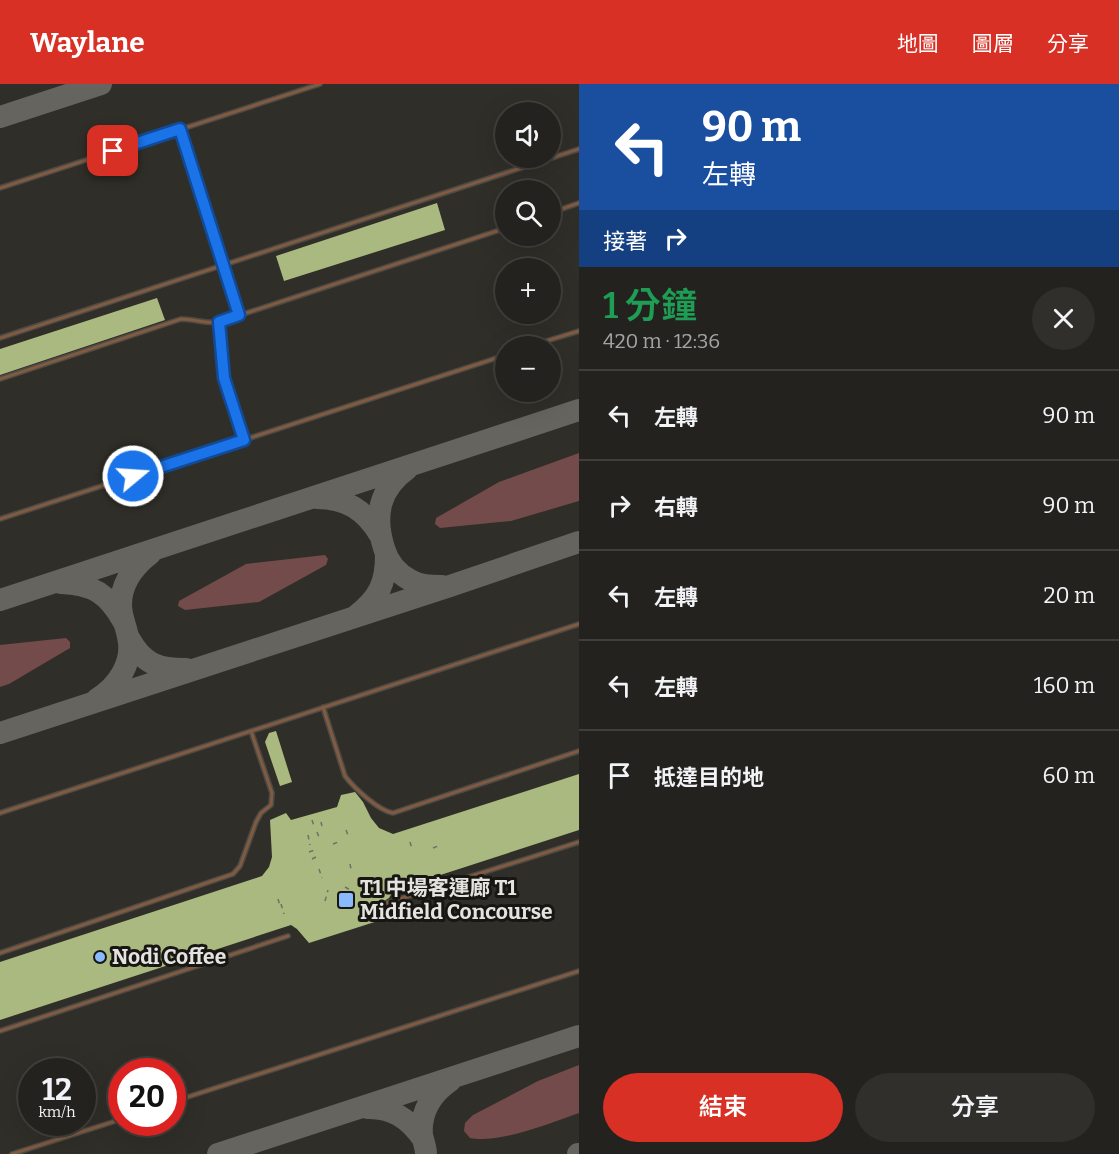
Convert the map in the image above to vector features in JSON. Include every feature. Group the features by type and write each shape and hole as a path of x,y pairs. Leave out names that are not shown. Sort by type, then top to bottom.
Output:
{"lane":[{"path":"0,188 320,84"},
{"path":"180,129 239,315"},
{"path":"0,338 579,149"},
{"path":"561,210 579,204"},
{"path":"0,379 181,320 219,322 495,232"},
{"path":"219,322 224,378 244,440"},
{"path":"561,337 579,331"},
{"path":"0,519 495,359"},
{"path":"0,813 579,624"},
{"path":"323,707 345,776 351,784 385,812 393,813 579,751"},
{"path":"0,953 232,874 240,866 261,813 271,805 272,793 251,731"},
{"path":"384,904 579,842"},
{"path":"0,1031 288,936"},
{"path":"186,1097 579,971"},
{"path":"12,1154 108,1123"}],"path":[{"path":"312,820 314,826"},
{"path":"346,830 349,838"},
{"path":"317,832 319,837"},
{"path":"308,835 310,845"},
{"path":"410,842 412,849"},
{"path":"333,844 338,843"},
{"path":"433,848 438,846"},
{"path":"309,852 315,850"},
{"path":"312,859 316,857"},
{"path":"350,864 351,869"},
{"path":"319,869 322,878"},
{"path":"345,887 352,891"},
{"path":"325,901 328,890"},
{"path":"278,899 285,914"}],"shaded area":[{"path":"579,453 579,501 511,521 440,528 435,524 436,518 499,482"},
{"path":"325,555 328,559 326,565 259,602 185,610 178,606 179,601 246,564"},
{"path":"66,638 70,642 70,648 0,687 0,645"},
{"path":"579,1065 579,1113 524,1132 495,1138 470,1138 464,1131 465,1123 473,1115 538,1081"}],"building":[{"path":"437,203 445,230 284,281 276,256"},
{"path":"157,298 165,320 0,375 0,349"},
{"path":"276,731 292,782 280,786 265,742 269,733"},
{"name":"T1 中場客運廊 T1 Midfield Concourse","path":"579,774 579,830 394,890 389,898 381,903 383,907 389,906 384,919 309,943 291,925 0,1020 0,962 262,876 269,867 272,857 270,820 286,813 291,820 337,807 341,795 355,792 379,828 393,834"}],"taxiway":[{"path":"0,117 101,84"},
{"path":"0,600 579,410"},
{"path":"407,469 390,485 381,504 379,525 384,548 391,562 405,577 421,585 442,586"},
{"path":"317,498 337,500 354,507 368,519 380,535"},
{"path":"0,733 579,542"},
{"path":"97,699 118,680 126,664 129,646 121,609 123,590 133,570 150,554"},
{"path":"357,615 371,602 380,589 385,574 386,555"},
{"path":"61,583 91,588 98,592 105,597 123,621"},
{"path":"129,638 140,654 152,663 167,668 186,669"},
{"path":"218,1154 579,1036"},
{"path":"426,1154 422,1135 425,1111 433,1097 450,1081"},
{"path":"367,1108 392,1112 406,1120 423,1139"}],"place":[{"name":"T1 中場客運廊 T1 Midfield Concourse","path":"346,900"},
{"name":"Nodi Coffee","path":"100,957"}],"route":[{"path":"113,151 180,129 239,315 219,322 219,330 226,388 244,440 133,476"}]}
